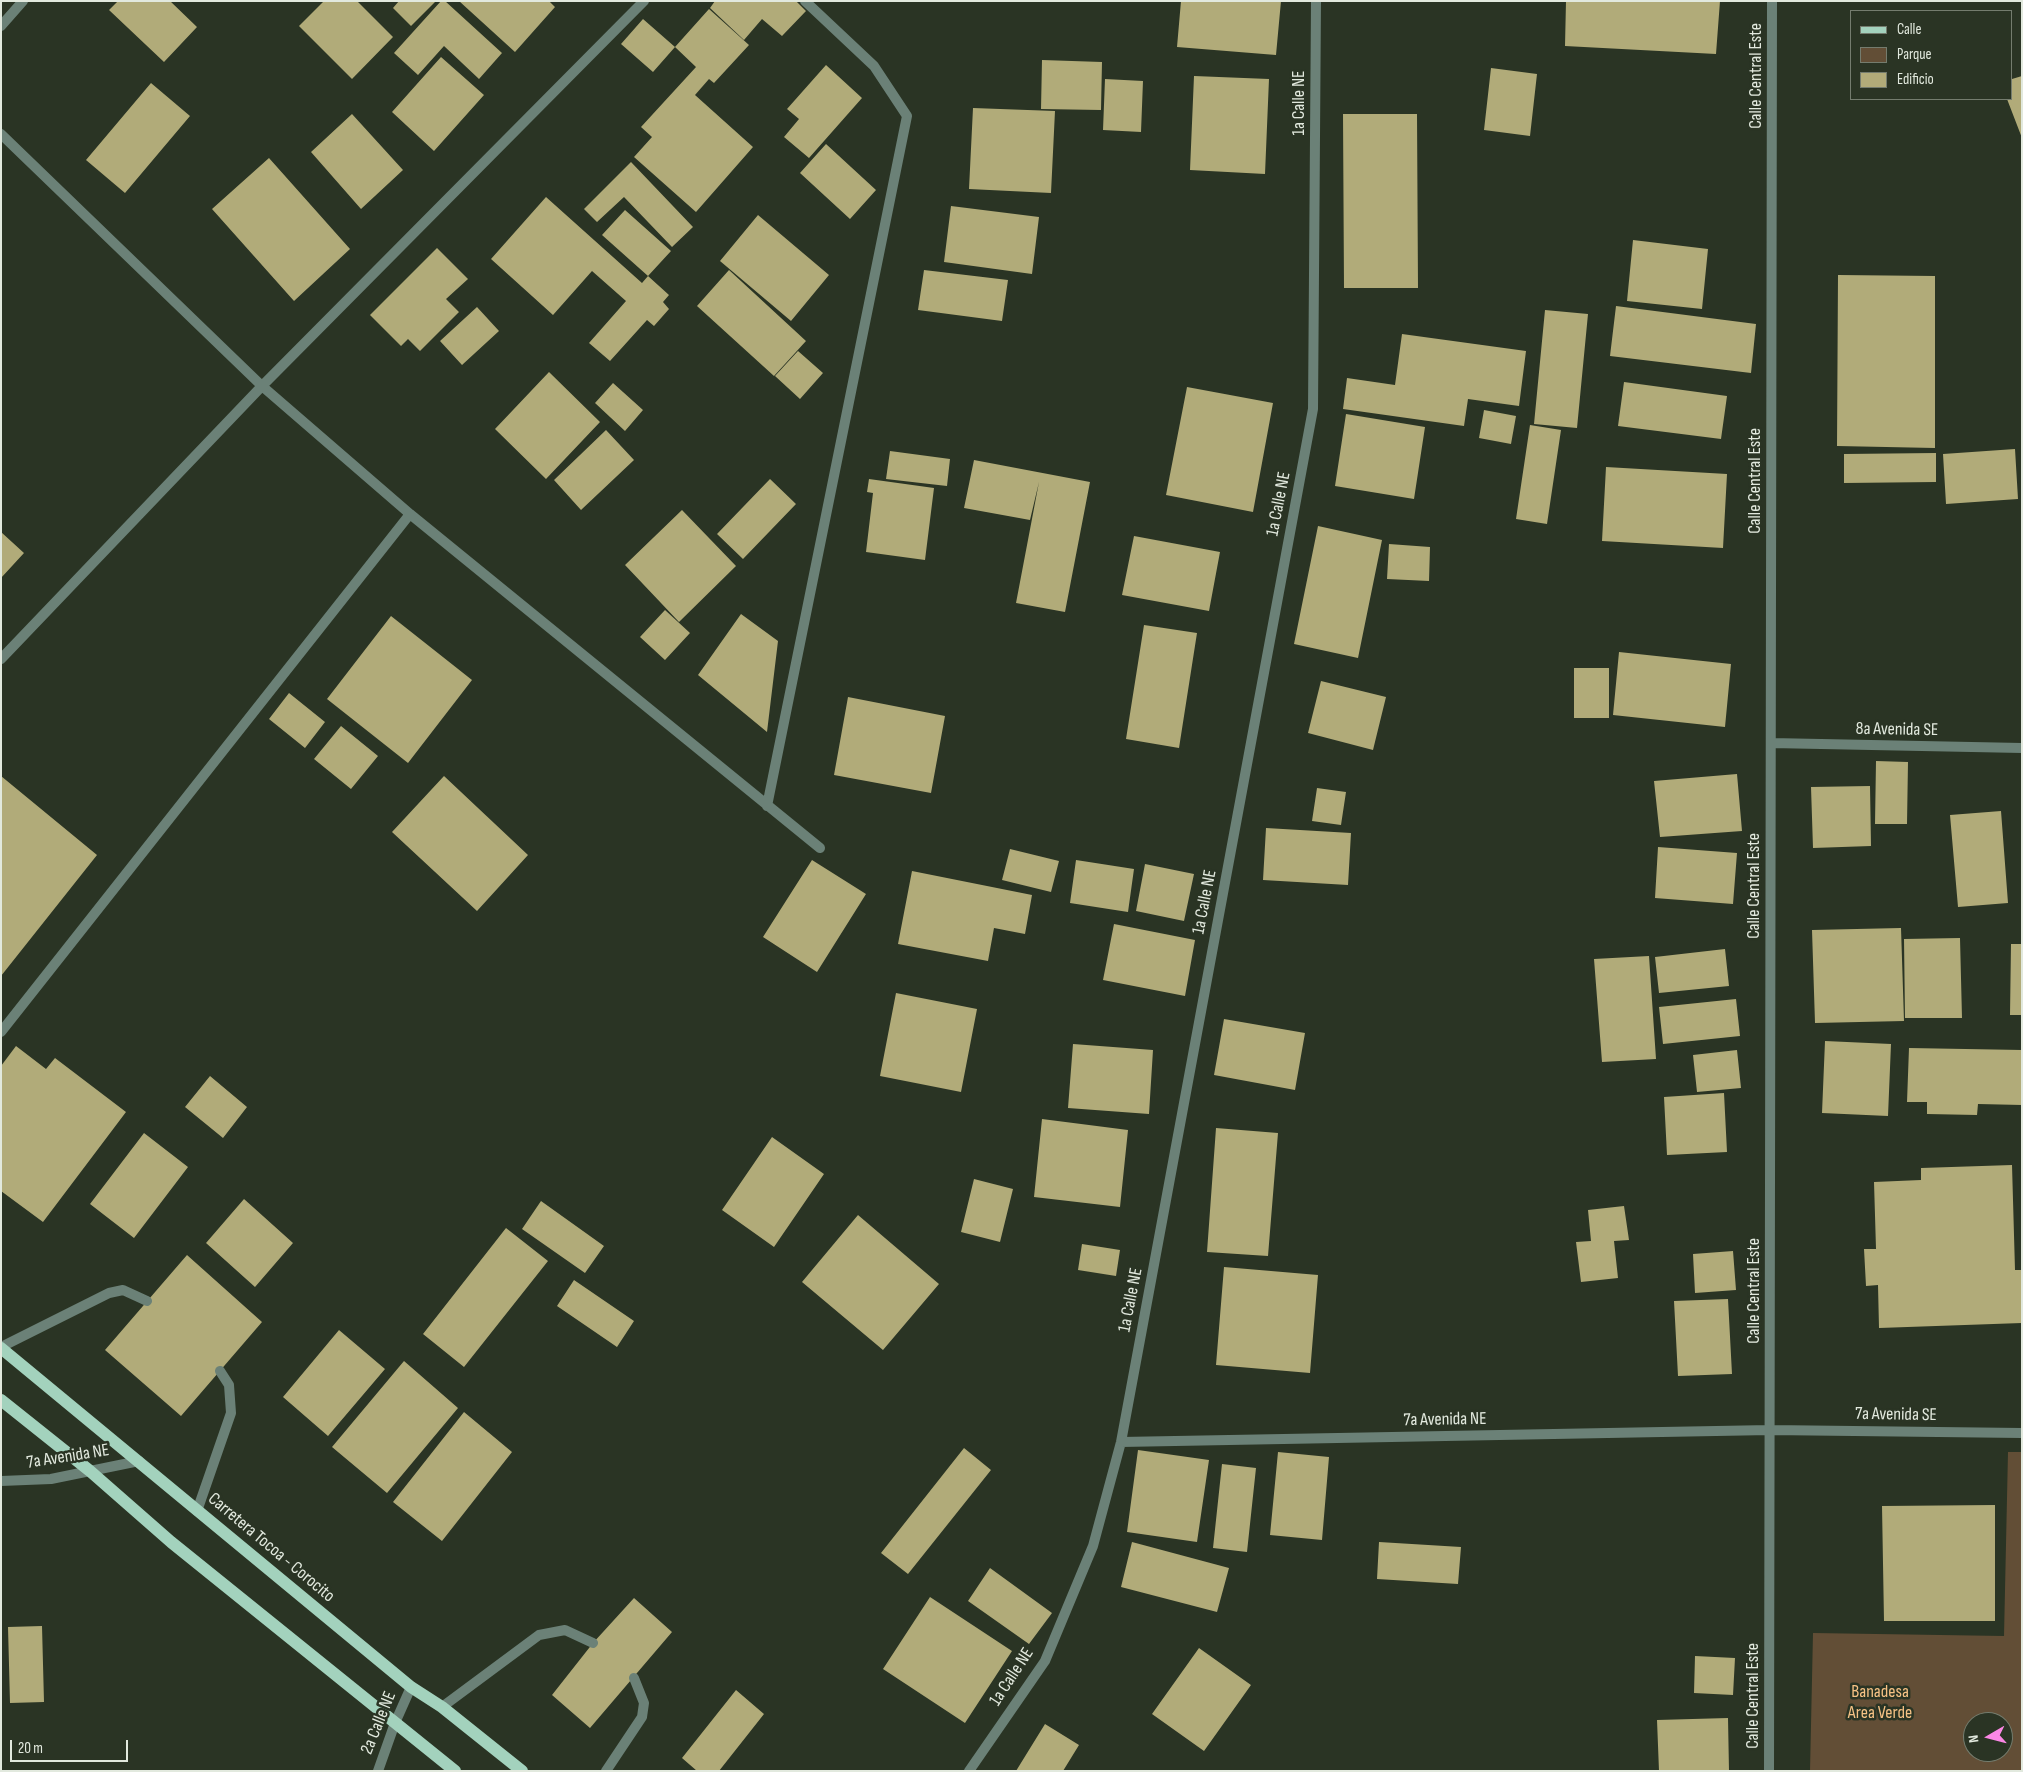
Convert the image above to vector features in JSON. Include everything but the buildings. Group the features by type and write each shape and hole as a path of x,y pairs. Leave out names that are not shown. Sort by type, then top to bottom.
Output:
{"main road":[{"name":"Carretera Tocoa - Corocito","path":"1,1347 411,1687 442,1707 522,1771"},
{"path":"1,1400 90,1471 171,1542 455,1771"}],"street":[{"path":"1,26 23,1"},
{"path":"1,659 262,386 644,1"},
{"path":"767,806 907,116 874,66 805,1"},
{"name":"1a Calle NE","path":"969,1771 1045,1661 1093,1546 1121,1442 1313,409 1316,1"},
{"name":"Calle Central Este","path":"1769,1771 1772,1"},
{"path":"1,134 262,386 410,514 820,848"},
{"path":"1,1032 410,514"},
{"name":"8a Avenida SE","path":"1771,743 2022,748"},
{"path":"1,1347 109,1293 123,1290 147,1301"},
{"path":"197,1511 232,1413 230,1385 220,1371"},
{"name":"7a Avenida NE","path":"1121,1442 1770,1430"},
{"name":"7a Avenida SE","path":"1770,1430 2022,1433"},
{"name":"7a Avenida NE","path":"1,1482 51,1479 139,1461"},
{"path":"442,1707 539,1635 565,1630 593,1643"},
{"path":"606,1771 642,1717 644,1703 634,1678"},
{"name":"2a Calle NE","path":"378,1771 395,1723 411,1687"}],"green space":[{"name":"Banadesa Area Verde","path":"2008,1452 2022,1452 2022,1771 1810,1771 1813,1633 2004,1636"}]}
